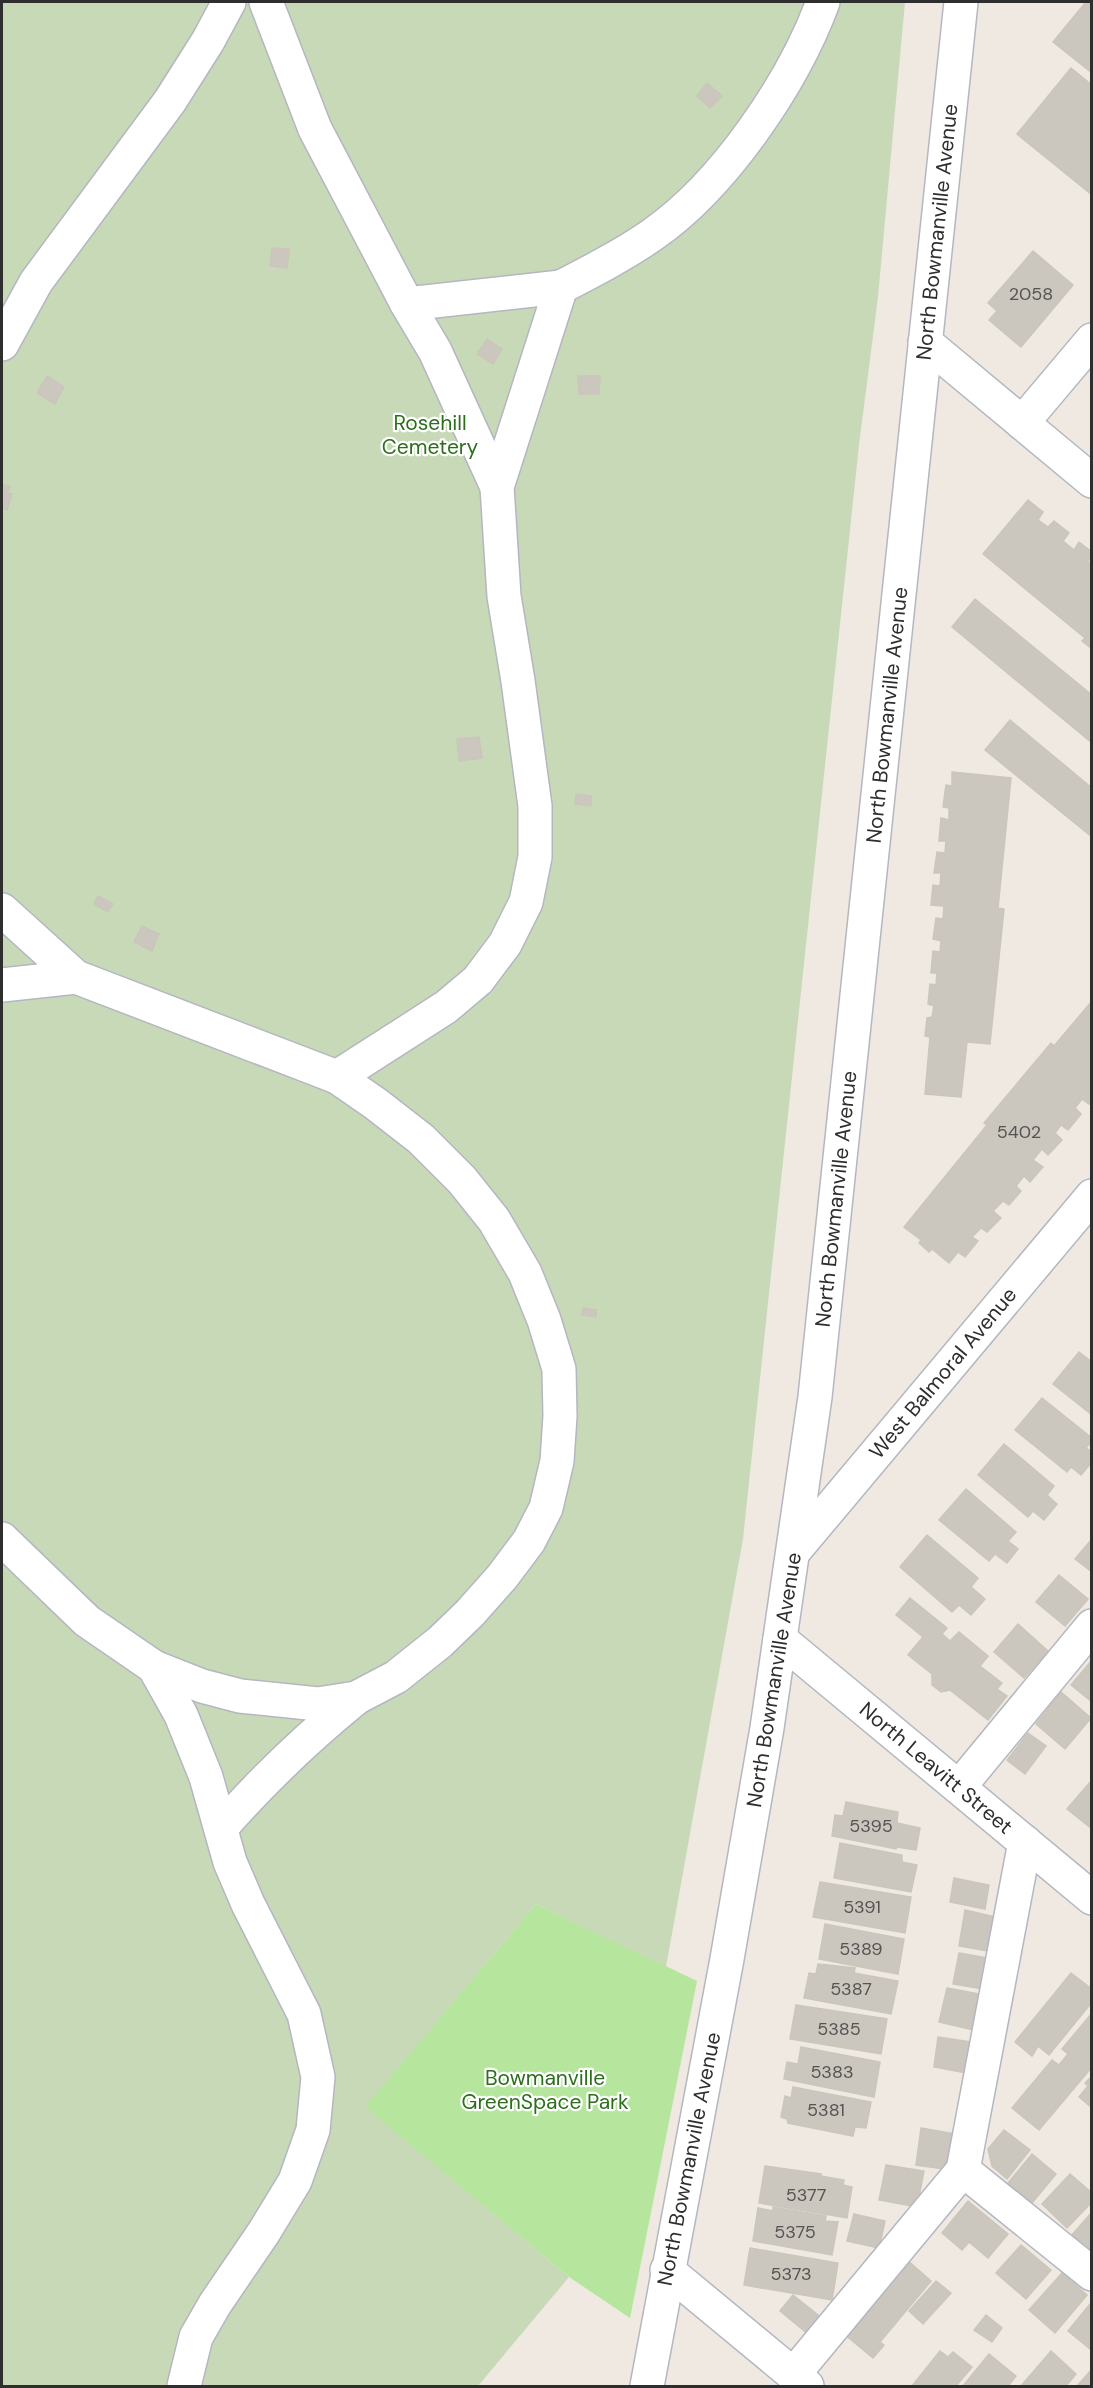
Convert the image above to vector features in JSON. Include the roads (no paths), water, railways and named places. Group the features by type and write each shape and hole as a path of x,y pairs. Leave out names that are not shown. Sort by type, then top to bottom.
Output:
{"street":[{"path":"2,344 36,282 170,101 208,41 229,2"},
{"path":"266,2 315,129 407,304 435,351 497,487 504,596 535,806 535,856 526,902 506,944 478,980 446,1007 337,1077"},
{"path":"407,304 561,287 608,263 654,234 692,202 740,149 793,64 823,2"},
{"name":"North Bowmanville Avenue","path":"646,2386 727,1959 795,1550 817,1385 961,2"},
{"path":"497,487 561,287"},
{"path":"1022,423 1092,340"},
{"path":"925,342 1092,481"},
{"path":"2,910 76,976 337,1077 421,1139 462,1180 494,1220 525,1273 544,1320 559,1369 560,1416 557,1461 546,1508 528,1541 496,1584 440,1642 396,1677 356,1698 313,1732 262,1781 220,1828"},
{"path":"2,985 76,976"},
{"name":"West Balmoral Avenue","path":"795,1550 1092,1196"},
{"path":"2,1539 87,1621 154,1667 202,1686 240,1696 318,1704 356,1698"},
{"path":"959,1787 1092,1626"},
{"name":"North Leavitt Street","path":"780,1639 1092,1898"},
{"path":"154,1667 181,1715 206,1776 230,1862 248,1904 304,2014 318,2077 313,2130 295,2181 196,2337 184,2386"},
{"path":"667,2270 800,2380 963,2169 1025,1842"},
{"path":"963,2169 1092,2274"}],"park label":[{"name":"Rosehill Cemetery","path":"430,435"},
{"name":"Bowmanville GreenSpace Park","path":"545,2090"}]}
